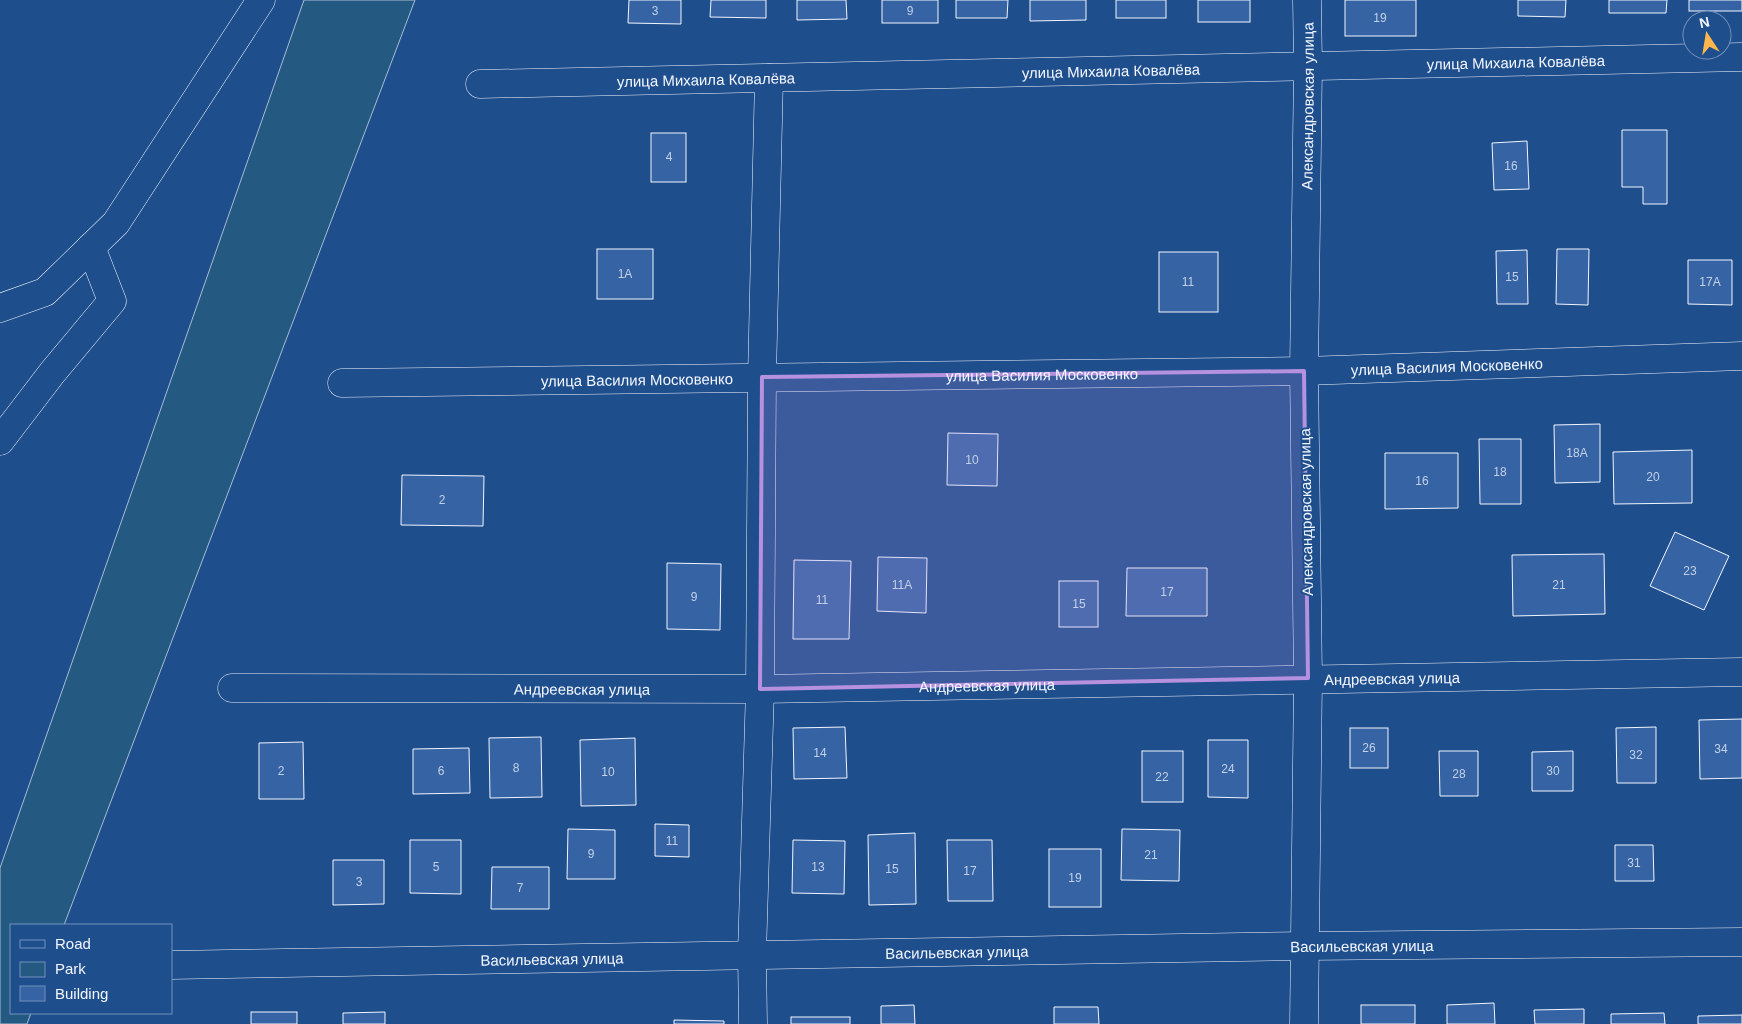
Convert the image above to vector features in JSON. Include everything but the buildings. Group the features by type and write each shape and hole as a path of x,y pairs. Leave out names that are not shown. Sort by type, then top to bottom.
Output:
{"street":[{"path":"0,308 45,292 116,223 262,0"},
{"name":"Александровская улица","path":"1304,1024 1308,678 1304,371 1308,66 1307,0"},
{"name":"улица Михаила Ковалёва","path":"480,84 1742,57"},
{"path":"753,1024 752,954 760,689 762,377 769,78"},
{"path":"0,441 52,373 112,300 91,247"},
{"name":"улица Василия Московенко","path":"342,383 1304,371 1742,356"},
{"name":"Андреевская улица","path":"232,688 760,689 1308,678 1742,672"},
{"name":"Васильевская улица","path":"172,965 752,954 1742,942"}],"highlighted area":[{"path":"1304,371 1308,678 760,689 762,377"}],"green space":[{"path":"304,0 415,0 64,924 10,924 10,1014 31,1014 27,1024 0,1024 0,868"}]}
